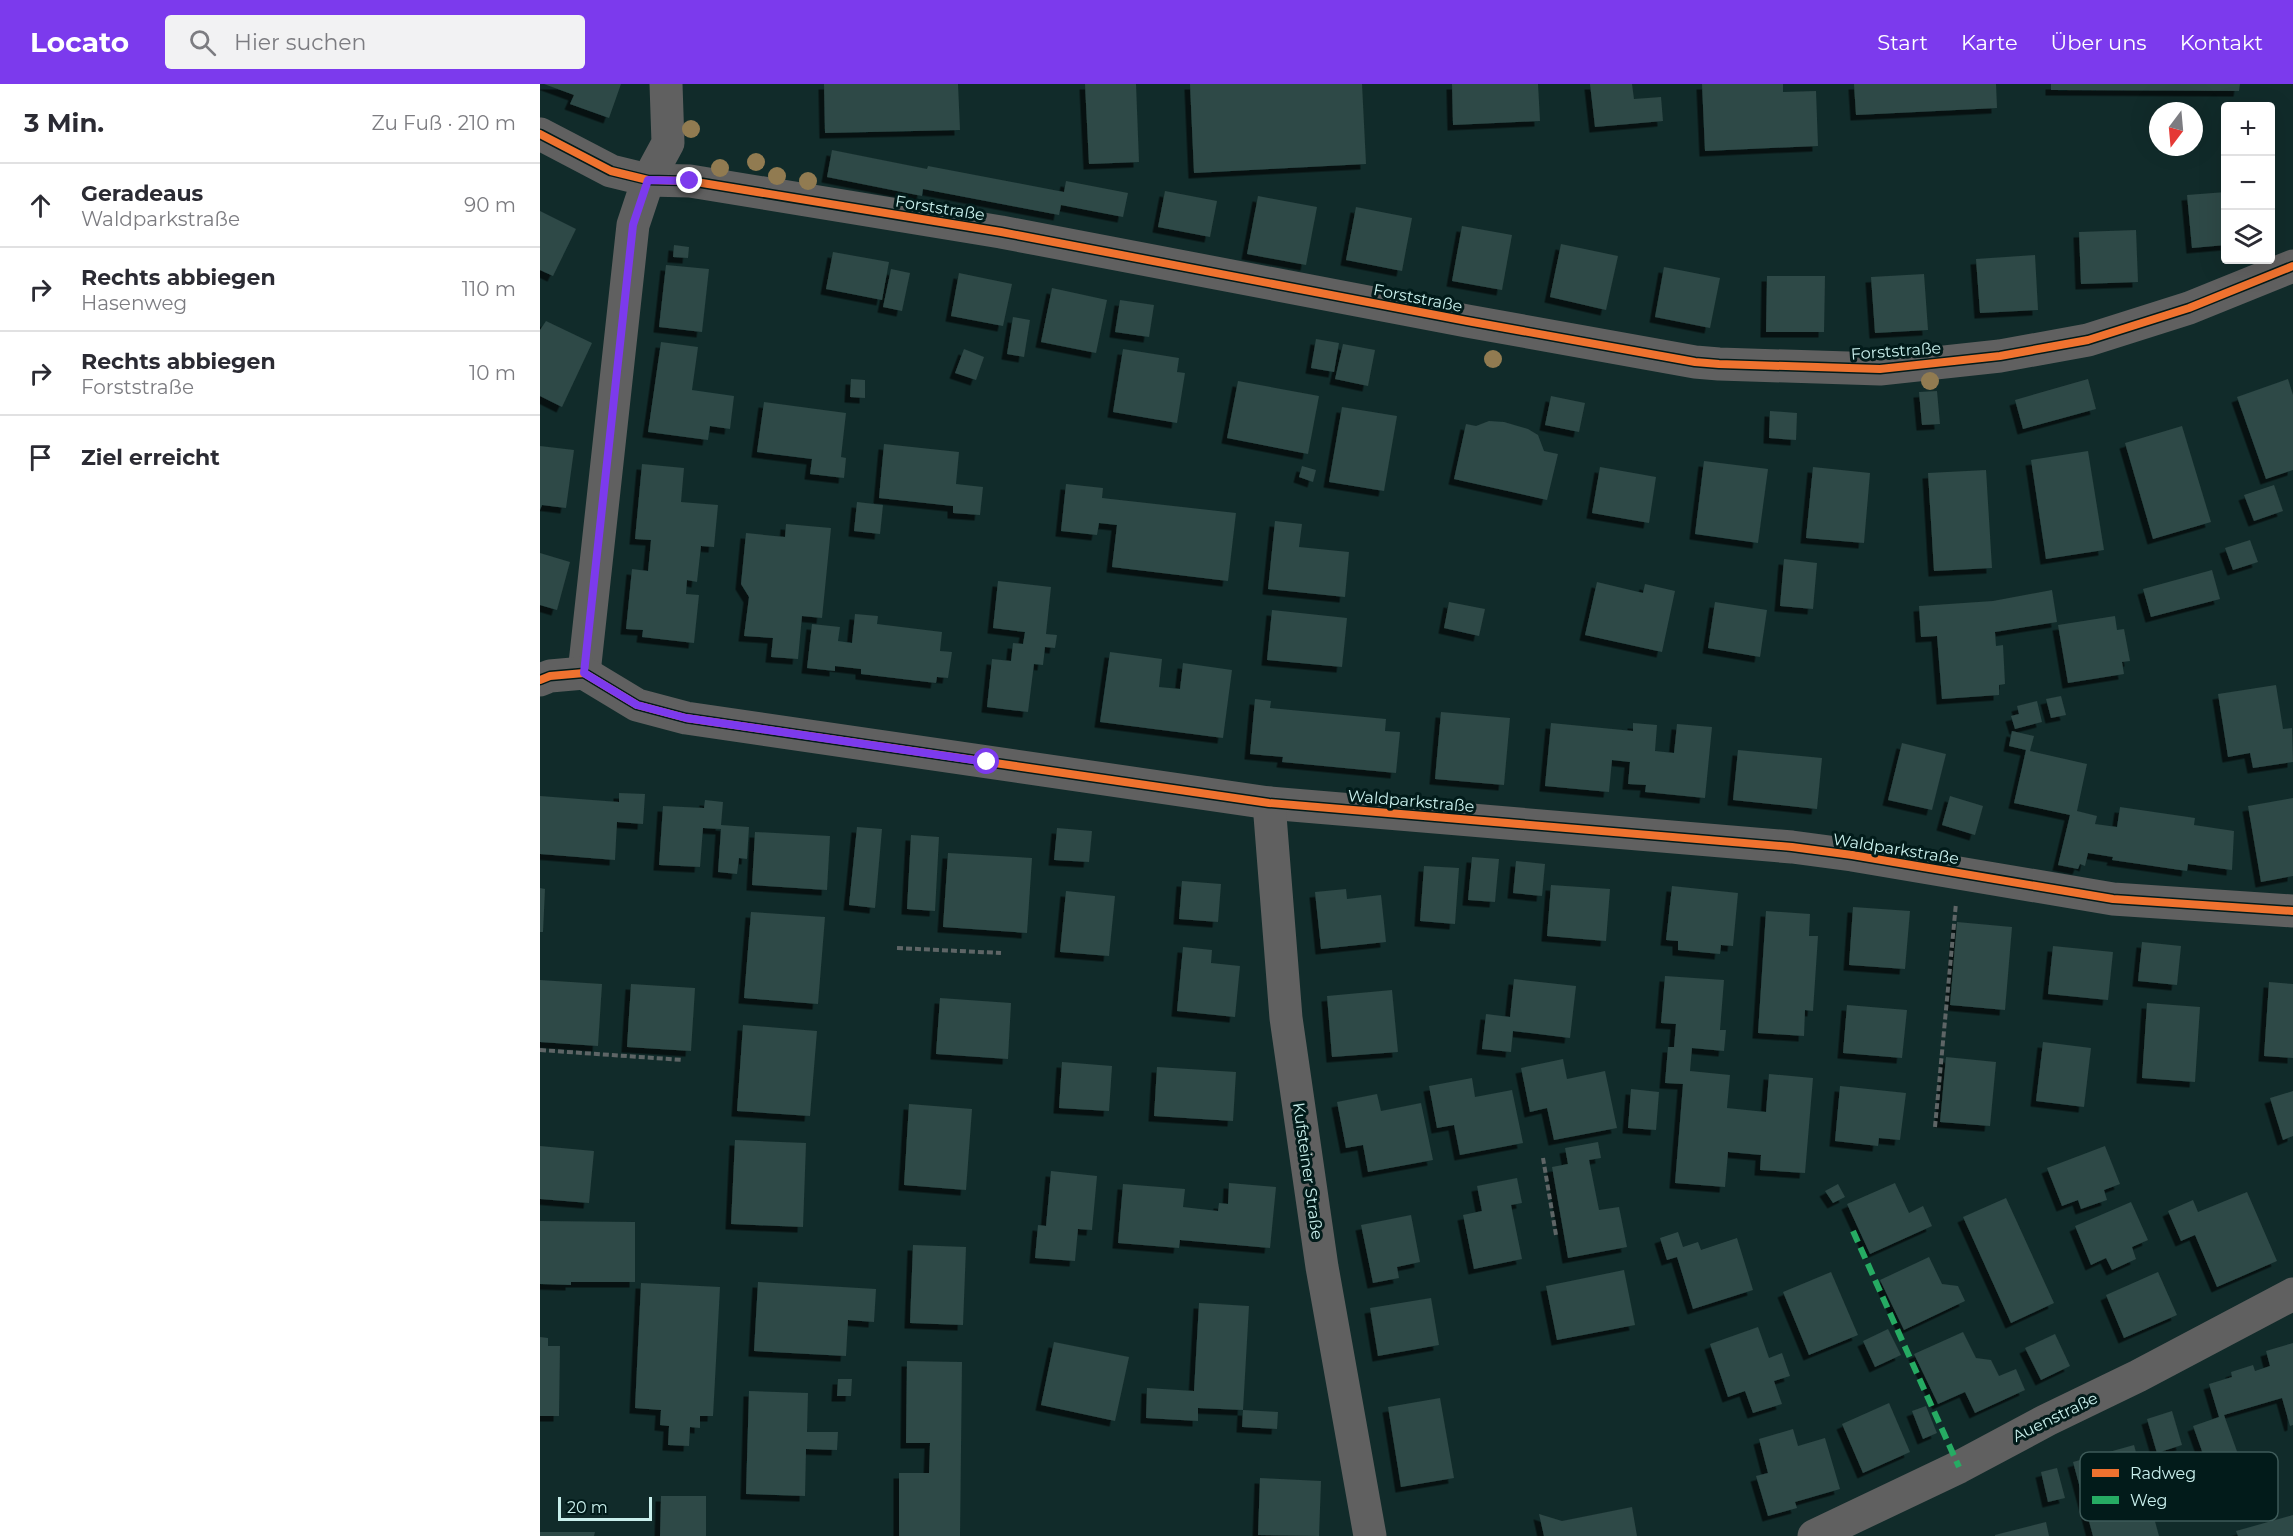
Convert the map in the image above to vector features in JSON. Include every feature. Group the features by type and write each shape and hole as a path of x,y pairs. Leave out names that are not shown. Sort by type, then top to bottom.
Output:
{"street":[{"path":"540,680 550,676 584,673 633,225 648,180 668,144 666,84"},
{"name":"Forststraße","path":"540,134 611,171 648,180 690,181 989,230 1510,329 1695,362 1731,365 1880,369 2000,356 2088,340 2189,308 2293,266"},
{"name":"Waldparkstraße","path":"584,673 637,705 686,718 1269,803 1792,847 2113,899 2293,911"},
{"name":"Kufsteiner Straße","path":"1269,803 1286,1018 1322,1268 1370,1536"},
{"name":"Auenstraße","path":"1814,1536 1959,1467 2293,1294"}],"path":[{"path":"1935,1126 1959,873"},
{"path":"897,948 1001,953"},
{"path":"540,1050 683,1060"},
{"path":"1543,1158 1556,1234"}],"building":[{"path":"544,84 621,84 609,118 570,104 574,95"},
{"path":"824,84 958,84 960,130 825,133"},
{"path":"1085,84 1136,84 1139,162 1089,164"},
{"path":"1190,84 1362,84 1366,164 1194,173"},
{"path":"1452,84 1538,84 1540,121 1453,125"},
{"path":"1590,84 1632,84 1634,99 1661,97 1663,121 1595,127"},
{"path":"1702,84 1783,84 1783,92 1816,91 1818,146 1705,151"},
{"path":"1854,84 1996,84 1997,108 1856,115"},
{"path":"2051,84 2240,84 2239,91 2051,90"},
{"path":"832,150 1064,192 1066,181 1128,193 1123,217 1061,205 1059,215 923,189 922,196 827,177"},
{"path":"1165,191 1217,201 1210,237 1158,227"},
{"path":"2221,192 2221,245 2192,248 2187,195"},
{"path":"1258,196 1317,207 1306,265 1247,254"},
{"path":"1356,207 1412,218 1402,271 1346,260"},
{"path":"540,211 576,229 553,276 540,270"},
{"path":"1462,226 1512,235 1502,290 1452,281"},
{"path":"2136,230 2138,282 2081,284 2079,232"},
{"path":"1561,244 1618,256 1606,310 1550,297"},
{"path":"674,245 689,247 688,258 673,257"},
{"path":"833,252 889,262 882,300 826,289"},
{"path":"2035,255 2038,310 1980,313 1976,259"},
{"path":"666,265 709,269 702,332 659,327"},
{"path":"1664,267 1720,278 1710,328 1655,317"},
{"path":"891,269 910,273 902,311 883,307"},
{"path":"959,273 1012,284 1003,326 951,316"},
{"path":"1924,274 1928,330 1875,333 1871,277"},
{"path":"1767,276 1825,276 1824,332 1766,332"},
{"path":"1052,288 1107,300 1096,353 1041,342"},
{"path":"1120,300 1154,305 1149,337 1115,332"},
{"path":"1013,317 1030,320 1024,357 1007,354"},
{"path":"546,321 592,343 562,407 540,396 540,330"},
{"path":"1316,339 1339,343 1334,372 1311,368"},
{"path":"661,342 698,347 692,390 734,396 730,429 710,426 708,440 648,432"},
{"path":"1343,344 1375,350 1368,386 1335,379"},
{"path":"964,349 984,357 976,380 955,373"},
{"path":"1123,349 1179,358 1177,372 1185,373 1177,423 1113,412"},
{"path":"851,379 865,380 865,398 850,397"},
{"path":"2088,379 2096,409 2023,429 2015,400"},
{"path":"2288,379 2293,395 2293,470 2266,479 2237,397"},
{"path":"1238,381 1319,396 1308,454 1227,438"},
{"path":"1937,391 1940,424 1922,425 1919,392"},
{"path":"1551,396 1585,403 1579,432 1545,425"},
{"path":"764,402 846,413 841,457 846,458 844,478 810,474 812,459 757,452"},
{"path":"1342,407 1397,416 1384,491 1329,482"},
{"path":"1770,411 1797,413 1796,440 1769,438"},
{"path":"1489,421 1504,422 1528,429 1538,435 1544,451 1558,454 1547,500 1454,479 1466,424 1476,426"},
{"path":"2182,426 2211,522 2153,539 2125,443"},
{"path":"884,444 959,452 956,484 983,487 980,515 953,513 953,506 879,498"},
{"path":"540,446 574,450 566,508 542,505 540,510"},
{"path":"2088,451 2104,550 2046,559 2031,460"},
{"path":"1704,461 1768,469 1758,543 1695,534"},
{"path":"642,464 684,468 681,502 718,505 714,547 701,546 697,582 687,580 686,594 699,595 694,643 642,637 643,630 626,629 632,569 648,571 651,540 635,539"},
{"path":"1302,466 1316,470 1313,482 1299,477"},
{"path":"1600,467 1656,477 1649,523 1592,513"},
{"path":"1813,467 1870,473 1864,543 1806,538"},
{"path":"1986,470 1992,568 1934,571 1928,473"},
{"path":"1066,484 1103,488 1102,498 1236,513 1228,581 1112,567 1117,525 1099,523 1097,535 1061,531"},
{"path":"2274,485 2283,511 2254,521 2244,495"},
{"path":"857,502 883,505 880,534 854,531"},
{"path":"1275,521 1302,524 1299,547 1349,552 1345,597 1268,589"},
{"path":"786,524 831,528 822,618 802,616 798,659 771,657 773,638 744,636 749,597 741,584 746,533 785,537"},
{"path":"2250,540 2258,562 2233,570 2225,548"},
{"path":"540,553 570,562 557,610 540,605"},
{"path":"1784,559 1817,563 1813,609 1780,606"},
{"path":"2212,570 2220,599 2151,617 2143,589"},
{"path":"998,581 1051,587 1046,634 1057,635 1055,648 1045,647 1043,665 1034,664 1028,712 987,707 992,659 1011,661 1013,643 1023,644 1025,632 993,628"},
{"path":"1597,582 1643,593 1645,584 1675,591 1662,652 1585,635"},
{"path":"2052,590 2057,622 1995,632 1996,646 2003,645 2005,684 1999,685 1999,695 1942,699 1937,636 1921,637 1919,606 1993,601"},
{"path":"1449,602 1485,609 1479,636 1444,628"},
{"path":"1715,602 1767,610 1760,657 1708,648"},
{"path":"1272,610 1347,618 1342,667 1267,660"},
{"path":"855,614 878,616 877,624 942,632 940,651 952,652 948,678 937,677 936,683 861,674 861,669 835,666 835,671 807,668 812,624 840,627 838,641 852,643"},
{"path":"2115,616 2117,630 2124,629 2130,661 2122,662 2124,674 2068,683 2058,625"},
{"path":"1110,652 1162,659 1159,687 1180,689 1183,663 1232,670 1223,738 1100,722"},
{"path":"2276,685 2283,729 2292,728 2293,762 2253,768 2250,753 2228,757 2218,694"},
{"path":"2061,696 2066,715 2051,718 2046,699"},
{"path":"1255,699 1271,701 1270,708 1386,719 1385,731 1400,732 1396,773 1282,762 1283,757 1250,754"},
{"path":"2037,701 2042,722 2015,729 2011,716 2019,714 2017,706"},
{"path":"1441,712 1510,718 1504,785 1435,779"},
{"path":"1551,723 1633,731 1633,723 1657,725 1655,751 1674,753 1677,724 1712,727 1705,798 1645,792 1646,785 1628,784 1630,762 1612,760 1609,792 1545,786"},
{"path":"2012,731 2034,736 2030,751 2087,764 2077,811 2097,816 2095,824 2117,827 2120,807 2195,818 2194,825 2234,831 2232,870 2188,864 2187,871 2112,860 2113,857 2088,853 2085,866 2080,864 2078,869 2058,865 2070,815 2014,803 2026,750 2009,746"},
{"path":"1902,743 1946,754 1932,810 1888,800"},
{"path":"1738,750 1822,758 1817,809 1733,800"},
{"path":"619,793 645,794 643,824 617,822 615,860 540,854 540,796 619,802"},
{"path":"1950,796 1983,806 1975,835 1942,825"},
{"path":"2293,798 2293,876 2261,882 2248,806"},
{"path":"705,800 723,802 721,825 749,827 747,859 739,858 737,874 718,872 721,829 703,828 700,867 659,865 663,806 704,808"},
{"path":"857,827 882,829 875,908 849,905"},
{"path":"1057,828 1092,831 1089,862 1054,860"},
{"path":"755,832 830,836 827,890 752,885"},
{"path":"911,835 939,837 935,911 907,909"},
{"path":"948,853 1032,858 1027,933 943,927"},
{"path":"1472,857 1499,859 1495,902 1468,900"},
{"path":"1516,861 1545,864 1542,896 1513,893"},
{"path":"1424,866 1459,868 1455,924 1420,921"},
{"path":"1182,881 1221,884 1218,922 1179,919"},
{"path":"1551,885 1610,889 1606,941 1547,936"},
{"path":"1672,886 1738,893 1733,946 1721,945 1720,954 1678,950 1678,941 1666,940"},
{"path":"540,888 545,889 543,932 540,932"},
{"path":"1346,889 1347,899 1381,895 1386,942 1321,949 1315,892"},
{"path":"1066,891 1115,896 1109,956 1060,952"},
{"path":"1853,907 1910,911 1905,969 1849,965"},
{"path":"1766,911 1810,914 1809,936 1818,936 1813,1011 1805,1010 1804,1036 1758,1033"},
{"path":"751,912 825,917 818,1004 744,998"},
{"path":"1957,922 2012,927 2005,1010 1950,1005"},
{"path":"2142,942 2181,946 2177,985 2138,981"},
{"path":"2053,946 2113,952 2108,1000 2048,994"},
{"path":"1183,947 1212,950 1211,963 1240,966 1235,1017 1177,1011"},
{"path":"1665,976 1724,980 1720,1030 1726,1030 1724,1051 1692,1048 1690,1071 1730,1075 1727,1108 1766,1112 1769,1074 1813,1078 1805,1173 1760,1170 1761,1155 1728,1152 1725,1187 1675,1183 1683,1084 1665,1083 1668,1047 1674,1047 1676,1024 1661,1023"},
{"path":"1514,979 1576,986 1570,1038 1513,1031 1511,1052 1482,1049 1486,1014 1510,1017"},
{"path":"540,980 602,984 598,1046 540,1042"},
{"path":"2269,982 2293,984 2293,1058 2264,1056"},
{"path":"631,984 695,988 691,1051 627,1047"},
{"path":"1392,990 1398,1052 1332,1057 1327,996"},
{"path":"940,998 1011,1003 1008,1059 936,1054"},
{"path":"2147,1003 2200,1007 2195,1082 2142,1078"},
{"path":"1847,1005 1907,1010 1902,1058 1843,1053"},
{"path":"743,1025 817,1031 810,1116 737,1111"},
{"path":"2043,1042 2091,1048 2084,1107 2036,1101"},
{"path":"1946,1057 1996,1062 1990,1126 1940,1122"},
{"path":"1563,1059 1567,1079 1605,1071 1617,1128 1554,1140 1547,1108 1530,1112 1521,1068"},
{"path":"1062,1062 1112,1066 1109,1111 1059,1108"},
{"path":"1157,1067 1236,1072 1233,1121 1154,1116"},
{"path":"1472,1078 1475,1097 1512,1090 1523,1143 1460,1155 1454,1125 1437,1128 1429,1086"},
{"path":"1840,1086 1906,1093 1900,1140 1879,1138 1878,1146 1835,1141"},
{"path":"1631,1089 1659,1092 1656,1130 1628,1128"},
{"path":"2293,1091 2293,1136 2283,1140 2270,1098"},
{"path":"1377,1094 1381,1111 1421,1103 1433,1160 1368,1172 1363,1145 1346,1148 1337,1102"},
{"path":"909,1104 972,1109 966,1190 904,1185"},
{"path":"735,1140 806,1143 803,1227 731,1224"},
{"path":"1598,1142 1601,1158 1589,1160 1599,1210 1619,1207 1627,1247 1568,1258 1552,1167 1568,1164 1565,1148"},
{"path":"540,1146 594,1151 589,1203 540,1199"},
{"path":"2105,1146 2120,1184 2104,1190 2107,1200 2081,1209 2078,1200 2062,1206 2047,1168"},
{"path":"1051,1171 1097,1176 1092,1230 1078,1229 1075,1261 1035,1258 1038,1225 1046,1226"},
{"path":"1517,1178 1522,1203 1511,1205 1522,1259 1474,1269 1463,1215 1482,1211 1477,1186"},
{"path":"1229,1183 1276,1187 1270,1248 1180,1240 1179,1248 1118,1243 1123,1184 1185,1189 1183,1207 1218,1211 1219,1203 1228,1204"},
{"path":"1895,1183 1909,1213 1923,1206 1932,1226 1870,1254 1847,1204"},
{"path":"1838,1184 1845,1197 1833,1203 1825,1191"},
{"path":"2247,1192 2277,1261 2217,1287 2195,1235 2181,1241 2168,1211 2193,1200 2198,1212"},
{"path":"2006,1198 2054,1303 2011,1323 1963,1217"},
{"path":"2131,1202 2148,1240 2132,1247 2136,1259 2112,1270 2106,1258 2091,1265 2075,1226"},
{"path":"1411,1215 1420,1262 1397,1267 1399,1278 1373,1283 1361,1225"},
{"path":"540,1221 635,1222 635,1282 540,1284"},
{"path":"1678,1232 1683,1247 1698,1242 1701,1250 1737,1238 1753,1290 1693,1309 1677,1257 1667,1260 1660,1238"},
{"path":"913,1245 966,1247 963,1325 910,1323"},
{"path":"1929,1257 1942,1284 1958,1286 1965,1301 1904,1330 1880,1280"},
{"path":"1624,1270 1635,1325 1557,1340 1546,1286"},
{"path":"1831,1272 1858,1335 1809,1355 1783,1292"},
{"path":"2158,1272 2177,1315 2124,1338 2106,1295"},
{"path":"758,1282 876,1289 874,1322 848,1320 846,1356 754,1351"},
{"path":"641,1283 720,1287 713,1416 700,1416 700,1428 690,1427 689,1446 668,1445 669,1426 660,1425 661,1410 635,1408"},
{"path":"1431,1298 1439,1345 1378,1356 1370,1308"},
{"path":"1199,1303 1249,1306 1243,1410 1198,1408 1198,1421 1146,1418 1147,1388 1194,1391"},
{"path":"1758,1327 1769,1358 1782,1353 1790,1376 1774,1381 1782,1404 1753,1413 1745,1391 1728,1397 1710,1344"},
{"path":"1888,1329 1901,1355 1875,1367 1863,1341"},
{"path":"1963,1332 1976,1358 1991,1360 1999,1376 2016,1369 2025,1390 1975,1413 1965,1392 1938,1404 1914,1354"},
{"path":"2055,1334 2070,1366 2041,1380 2025,1348"},
{"path":"540,1337 548,1338 548,1346 560,1346 559,1416 540,1416"},
{"path":"1054,1342 1129,1357 1115,1421 1041,1405"},
{"path":"2293,1343 2293,1425 2290,1426 2282,1398 2224,1415 2237,1452 2202,1452 2193,1426 2219,1417 2209,1384 2232,1377 2231,1372 2253,1365 2255,1371 2270,1366 2266,1351"},
{"path":"907,1361 962,1362 960,1536 899,1536 899,1473 929,1473 930,1443 906,1443"},
{"path":"838,1379 852,1379 851,1396 837,1396"},
{"path":"749,1391 808,1393 807,1432 838,1432 837,1450 806,1449 805,1496 746,1494"},
{"path":"1440,1398 1454,1478 1401,1487 1388,1407"},
{"path":"1889,1403 1910,1452 1863,1473 1842,1424"},
{"path":"1926,1406 1937,1433 1923,1439 1912,1411"},
{"path":"1243,1410 1278,1412 1277,1429 1242,1427"},
{"path":"2172,1411 2182,1445 2157,1452 2147,1419"},
{"path":"1793,1429 1798,1446 1825,1438 1840,1489 1795,1502 1797,1508 1768,1516 1756,1476 1768,1473 1759,1439"},
{"path":"2134,1445 2136,1452 2109,1452"},
{"path":"2080,1460 2080,1488 2073,1462"},
{"path":"2057,1468 2065,1498 2048,1502 2041,1472"},
{"path":"1260,1478 1321,1481 1319,1536 1258,1535"},
{"path":"661,1496 706,1496 706,1536 660,1536"},
{"path":"1632,1507 1637,1536 1544,1536 1539,1514 1562,1521"},
{"path":"2293,1515 2293,1536 2238,1536 2236,1531 2278,1521"},
{"path":"2089,1521 2155,1521 2159,1536 2093,1536"},
{"path":"2046,1522 2049,1536 1995,1536 1995,1535"},
{"path":"540,1532 595,1532 594,1536 540,1536"}],"marked path":[{"path":"1853,1231 1959,1467"}],"cycle path":[{"path":"540,134 611,171 648,180 690,181 1001,232 1467,321 1695,362 1719,364 1880,369 2000,356 2088,340 2189,308 2293,266"},
{"path":"540,680 550,676 584,673 637,705 686,718 1269,803 1792,847 2113,899 2293,911"}],"route":[{"path":"690,181 648,180 633,225 584,673 637,705 686,718 987,762"}]}
